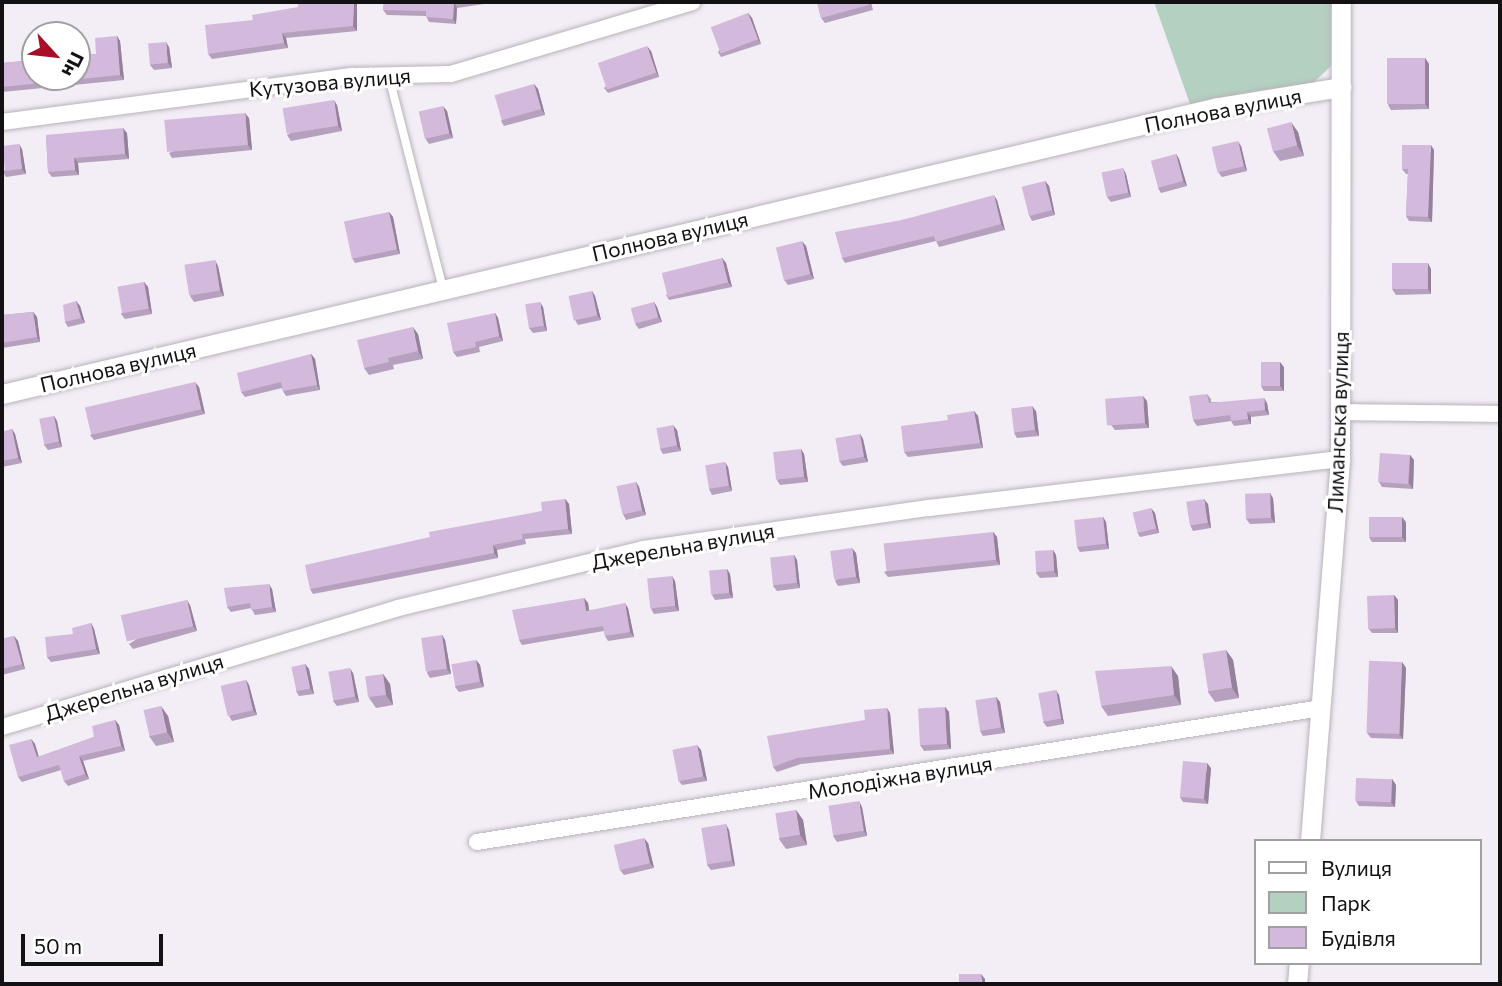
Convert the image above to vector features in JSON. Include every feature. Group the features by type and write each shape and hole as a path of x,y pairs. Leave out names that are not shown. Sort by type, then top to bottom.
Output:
{"street":[{"name":"Кутузова вулиця","path":"2,122 388,74 452,74 692,2"},
{"name":"Лиманська вулиця","path":"1310,839 1340,459 1342,2"},
{"name":"Полнова вулиця","path":"2,394 1218,107 1341,87"},
{"path":"1341,412 1500,414"},
{"name":"Джерельна вулиця","path":"2,727 398,608 643,549 929,508 1340,459"},
{"name":"Молодіжна вулиця","path":"477,842 1321,708"},
{"path":"1297,984 1299,965"}],"lane":[{"path":"388,74 443,289"}],"green space":[{"path":"1154,2 1334,2 1332,65 1311,85 1190,104"}],"building":[{"path":"298,2 354,2 353,26 282,33 284,43 208,54 205,25 253,20 252,15 298,7"},
{"path":"384,2 463,2 454,3 453,19 426,17 426,11 383,10"},
{"path":"817,2 869,2 869,5 821,18"},
{"path":"748,13 758,39 721,53 711,27"},
{"path":"117,36 120,75 91,78 91,55 96,54 95,38"},
{"path":"166,42 168,63 150,64 148,44"},
{"path":"647,46 656,72 607,89 598,63"},
{"path":"1387,58 1425,58 1425,104 1387,104"},
{"path":"21,61 21,85 2,87 2,63"},
{"path":"534,84 541,109 502,120 495,95"},
{"path":"334,100 338,126 287,134 283,108"},
{"path":"443,106 449,133 425,139 419,112"},
{"path":"245,113 248,145 167,152 164,120"},
{"path":"1291,122 1297,145 1273,152 1267,128"},
{"path":"123,128 125,154 74,158 75,170 48,172 46,135"},
{"path":"1238,141 1244,166 1218,172 1212,147"},
{"path":"19,144 22,169 5,171 2,146"},
{"path":"1402,145 1431,145 1428,217 1406,216 1408,169 1402,169"},
{"path":"1176,154 1183,181 1158,188 1151,161"},
{"path":"1123,168 1128,192 1107,197 1101,173"},
{"path":"1045,181 1052,210 1029,216 1022,187"},
{"path":"994,195 1001,224 936,242 934,236 842,258 835,232 902,220"},
{"path":"389,212 397,249 352,259 344,222"},
{"path":"802,241 810,274 784,281 776,248"},
{"path":"722,258 728,282 668,297 662,273"},
{"path":"215,260 220,291 189,295 184,265"},
{"path":"1392,263 1428,263 1428,289 1392,289"},
{"path":"144,282 149,309 122,313 117,287"},
{"path":"592,291 597,315 574,320 569,296"},
{"path":"76,301 81,318 65,322 63,305"},
{"path":"540,302 544,326 529,328 525,304"},
{"path":"654,302 658,317 635,324 631,308"},
{"path":"33,312 37,337 2,343 2,315"},
{"path":"495,313 499,336 475,342 476,347 453,352 447,323"},
{"path":"413,327 418,351 388,358 389,362 364,368 357,340"},
{"path":"311,354 317,385 283,391 281,382 241,392 237,373"},
{"path":"1261,362 1280,362 1280,386 1261,386"},
{"path":"195,382 201,409 91,435 85,407"},
{"path":"1207,394 1209,403 1264,398 1265,410 1247,412 1248,419 1231,421 1230,415 1193,420 1189,396"},
{"path":"1143,396 1145,423 1107,426 1105,399"},
{"path":"1032,406 1035,430 1014,432 1011,409"},
{"path":"974,411 980,443 904,452 901,426 948,420 947,415"},
{"path":"54,416 59,442 44,444 39,419"},
{"path":"673,425 677,446 660,449 656,428"},
{"path":"12,429 18,458 2,461 2,432"},
{"path":"860,434 864,457 839,461 835,438"},
{"path":"801,449 804,477 776,480 773,452"},
{"path":"1380,453 1410,455 1408,484 1378,482"},
{"path":"725,462 729,486 709,489 705,465"},
{"path":"636,482 642,510 622,515 616,486"},
{"path":"1270,493 1271,518 1246,519 1245,494"},
{"path":"565,499 568,529 522,534 523,539 493,545 494,553 310,589 305,565 430,537 429,532 542,511 541,502"},
{"path":"1204,499 1208,523 1190,526 1186,502"},
{"path":"1151,508 1156,528 1138,533 1133,513"},
{"path":"1103,517 1106,544 1077,547 1074,520"},
{"path":"1369,517 1402,517 1402,537 1369,537"},
{"path":"993,532 996,560 887,571 884,543"},
{"path":"852,548 856,577 834,580 830,551"},
{"path":"1053,550 1054,571 1036,572 1035,551"},
{"path":"794,555 797,583 773,585 770,558"},
{"path":"727,569 729,593 711,594 709,571"},
{"path":"672,576 675,606 650,608 647,579"},
{"path":"269,584 272,607 251,610 250,603 227,607 224,588"},
{"path":"1394,595 1395,628 1368,629 1367,596"},
{"path":"584,598 586,611 625,603 630,632 605,636 603,626 519,640 512,610"},
{"path":"187,600 193,626 127,642 121,615"},
{"path":"91,623 96,649 47,657 45,637 73,634 72,628"},
{"path":"442,635 447,669 426,672 421,638"},
{"path":"14,636 22,664 2,669 2,639"},
{"path":"1226,650 1232,688 1208,691 1202,654"},
{"path":"476,660 480,682 455,686 451,664"},
{"path":"1369,661 1402,662 1399,734 1367,733"},
{"path":"305,664 310,688 297,691 291,667"},
{"path":"1171,666 1174,695 1101,706 1095,671"},
{"path":"350,668 355,697 333,700 328,672"},
{"path":"383,674 386,695 368,697 365,677"},
{"path":"246,680 253,710 228,716 221,686"},
{"path":"1056,690 1061,719 1043,722 1038,693"},
{"path":"996,697 1001,728 980,731 975,700"},
{"path":"161,706 167,732 150,736 143,710"},
{"path":"945,707 947,744 920,745 918,708"},
{"path":"887,708 890,749 797,758 773,767 767,736 865,720 864,710"},
{"path":"115,720 121,746 79,756 85,774 64,781 59,765 18,777 9,745 31,739 37,757 94,737 92,726"},
{"path":"697,745 703,776 679,781 672,750"},
{"path":"1183,761 1207,763 1204,799 1180,797"},
{"path":"1356,778 1392,779 1391,802 1355,801"},
{"path":"859,801 864,831 833,835 828,806"},
{"path":"796,810 800,835 779,838 775,813"},
{"path":"726,824 732,861 707,864 701,828"},
{"path":"644,838 650,863 620,870 614,845"},
{"path":"959,974 981,974 981,984 959,984"}]}
